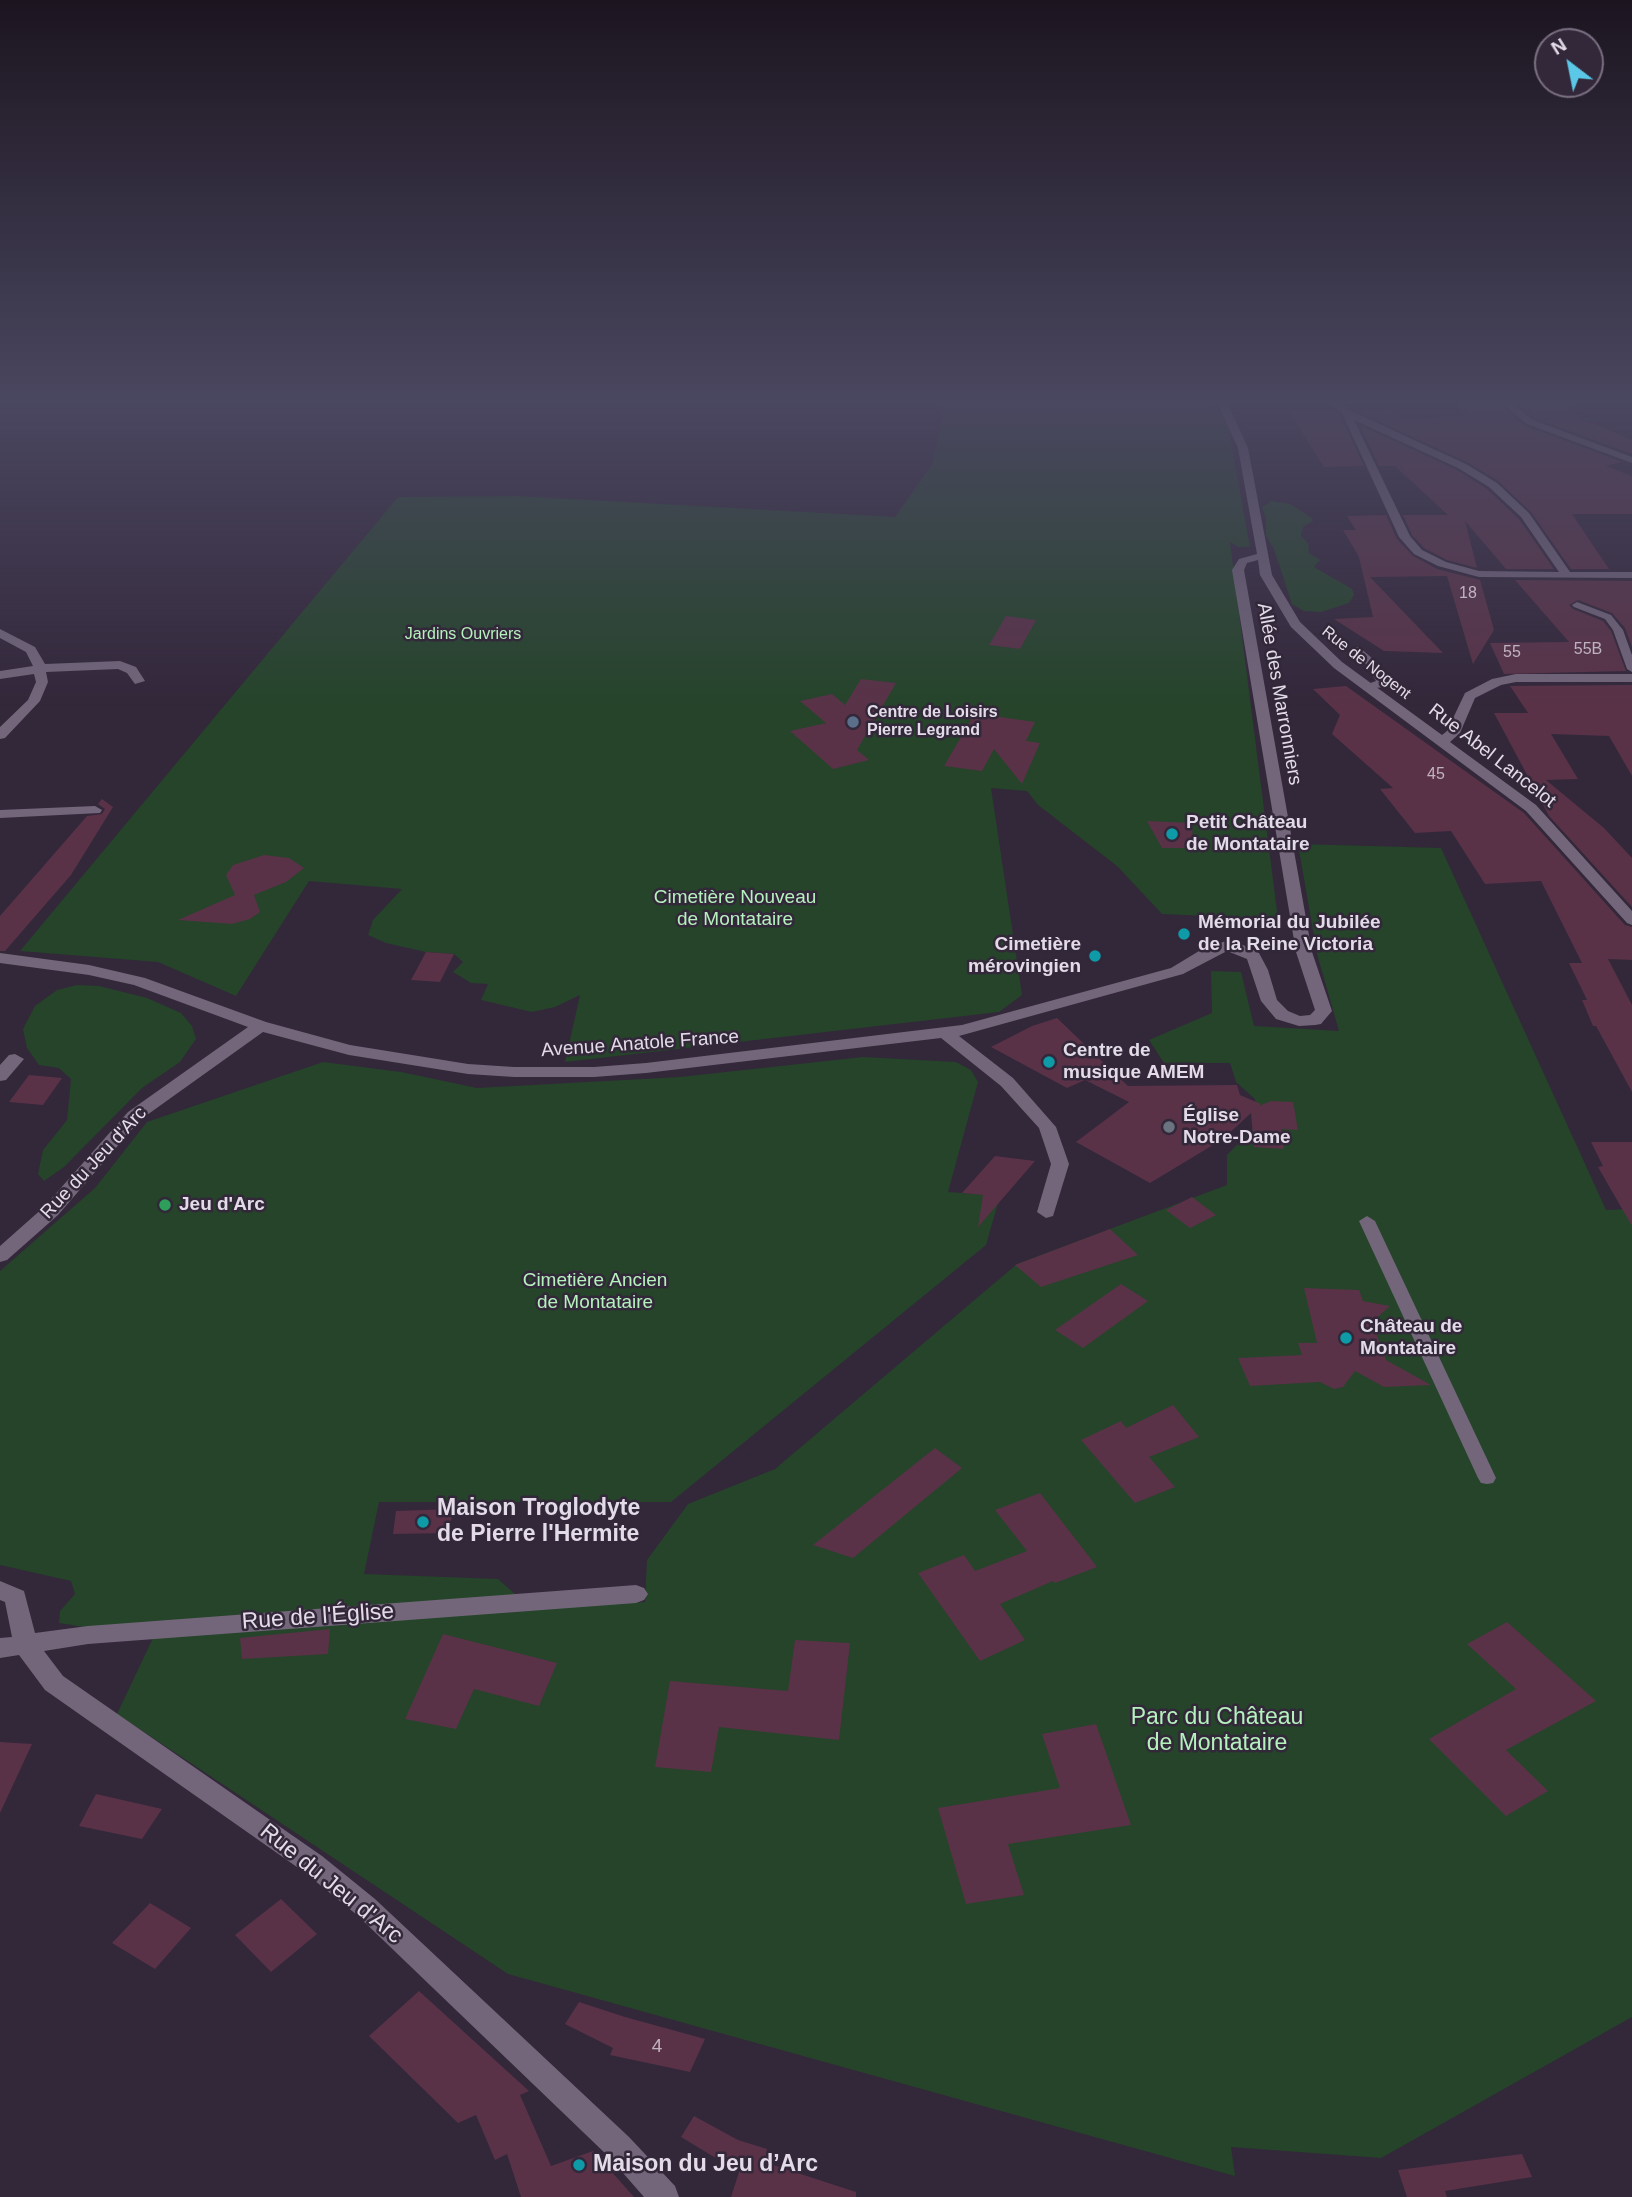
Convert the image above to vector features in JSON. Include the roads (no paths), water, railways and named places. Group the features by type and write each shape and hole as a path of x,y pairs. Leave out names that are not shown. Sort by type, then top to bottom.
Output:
{"street":[{"name":"Rue de Nogent","path":"1252,503 1268,580 1295,624 1327,656 1410,717"},
{"path":"1389,503 1405,537 1418,552 1441,564 1479,573 1632,575"},
{"path":"1512,503 1525,515 1567,576"},
{"name":"Allée des Marronniers","path":"1041,1010 1177,971 1210,951 1226,946 1236,947 1253,956 1269,1001 1282,1015 1308,1021 1321,1017 1324,1011 1304,952 1238,570 1243,561 1261,556"},
{"path":"0,633 31,650 41,668 42,682 39,694 0,735"},
{"path":"0,675 41,668 120,666 132,670 139,681"},
{"path":"1443,741 1453,733 1470,696 1497,682 1516,678 1632,678"},
{"name":"Rue Abel Lancelot","path":"1410,717 1531,808 1632,920"},
{"path":"0,814 95,810"},
{"name":"Avenue Anatole France","path":"0,958 89,970 139,981 260,1026 375,1055 468,1069 541,1073 646,1068 945,1033 1041,1010"},
{"name":"Rue du Jeu d'Arc","path":"0,1256 58,1203 134,1115 260,1026"},
{"path":"945,1033 1007,1082 1047,1128 1060,1164 1046,1212"},
{"path":"0,1076 15,1059"},
{"path":"0,1590 16,1597 20,1605 12,1646"},
{"name":"Rue de l'Église","path":"12,1646 88,1635 636,1594"},
{"name":"Rue du Jeu d'Arc","path":"12,1646 54,1683 313,1864 366,1907 619,2147 664,2197"}],"lane":[{"path":"1577,605 1608,617 1618,630 1632,669"},
{"path":"1356,649 1381,681 1381,685 1369,687"},
{"path":"1367,1221 1486,1478"}],"place":[{"name":"Centre de Loisirs Pierre Legrand","path":"853,722"},
{"name":"Petit Château de Montataire","path":"1172,834"},
{"name":"Mémorial du Jubilée de la Reine Victoria","path":"1184,934"},
{"name":"Cimetière mérovingien","path":"1095,956"},
{"name":"Centre de musique AMEM","path":"1049,1062"},
{"name":"Église Notre-Dame","path":"1169,1127"},
{"name":"Jeu d'Arc","path":"165,1205"},
{"name":"Château de Montataire","path":"1346,1338"},
{"name":"Maison Troglodyte de Pierre l'Hermite","path":"423,1522"},
{"name":"Maison du Jeu d’Arc","path":"579,2165"}],"park label":[{"name":"Jardins Ouvriers","path":"463,635"},
{"name":"Cimetière Nouveau de Montataire","path":"735,909"},
{"name":"Cimetière Ancien de Montataire","path":"595,1292"},
{"name":"Parc du Château de Montataire","path":"1217,1731"}]}
